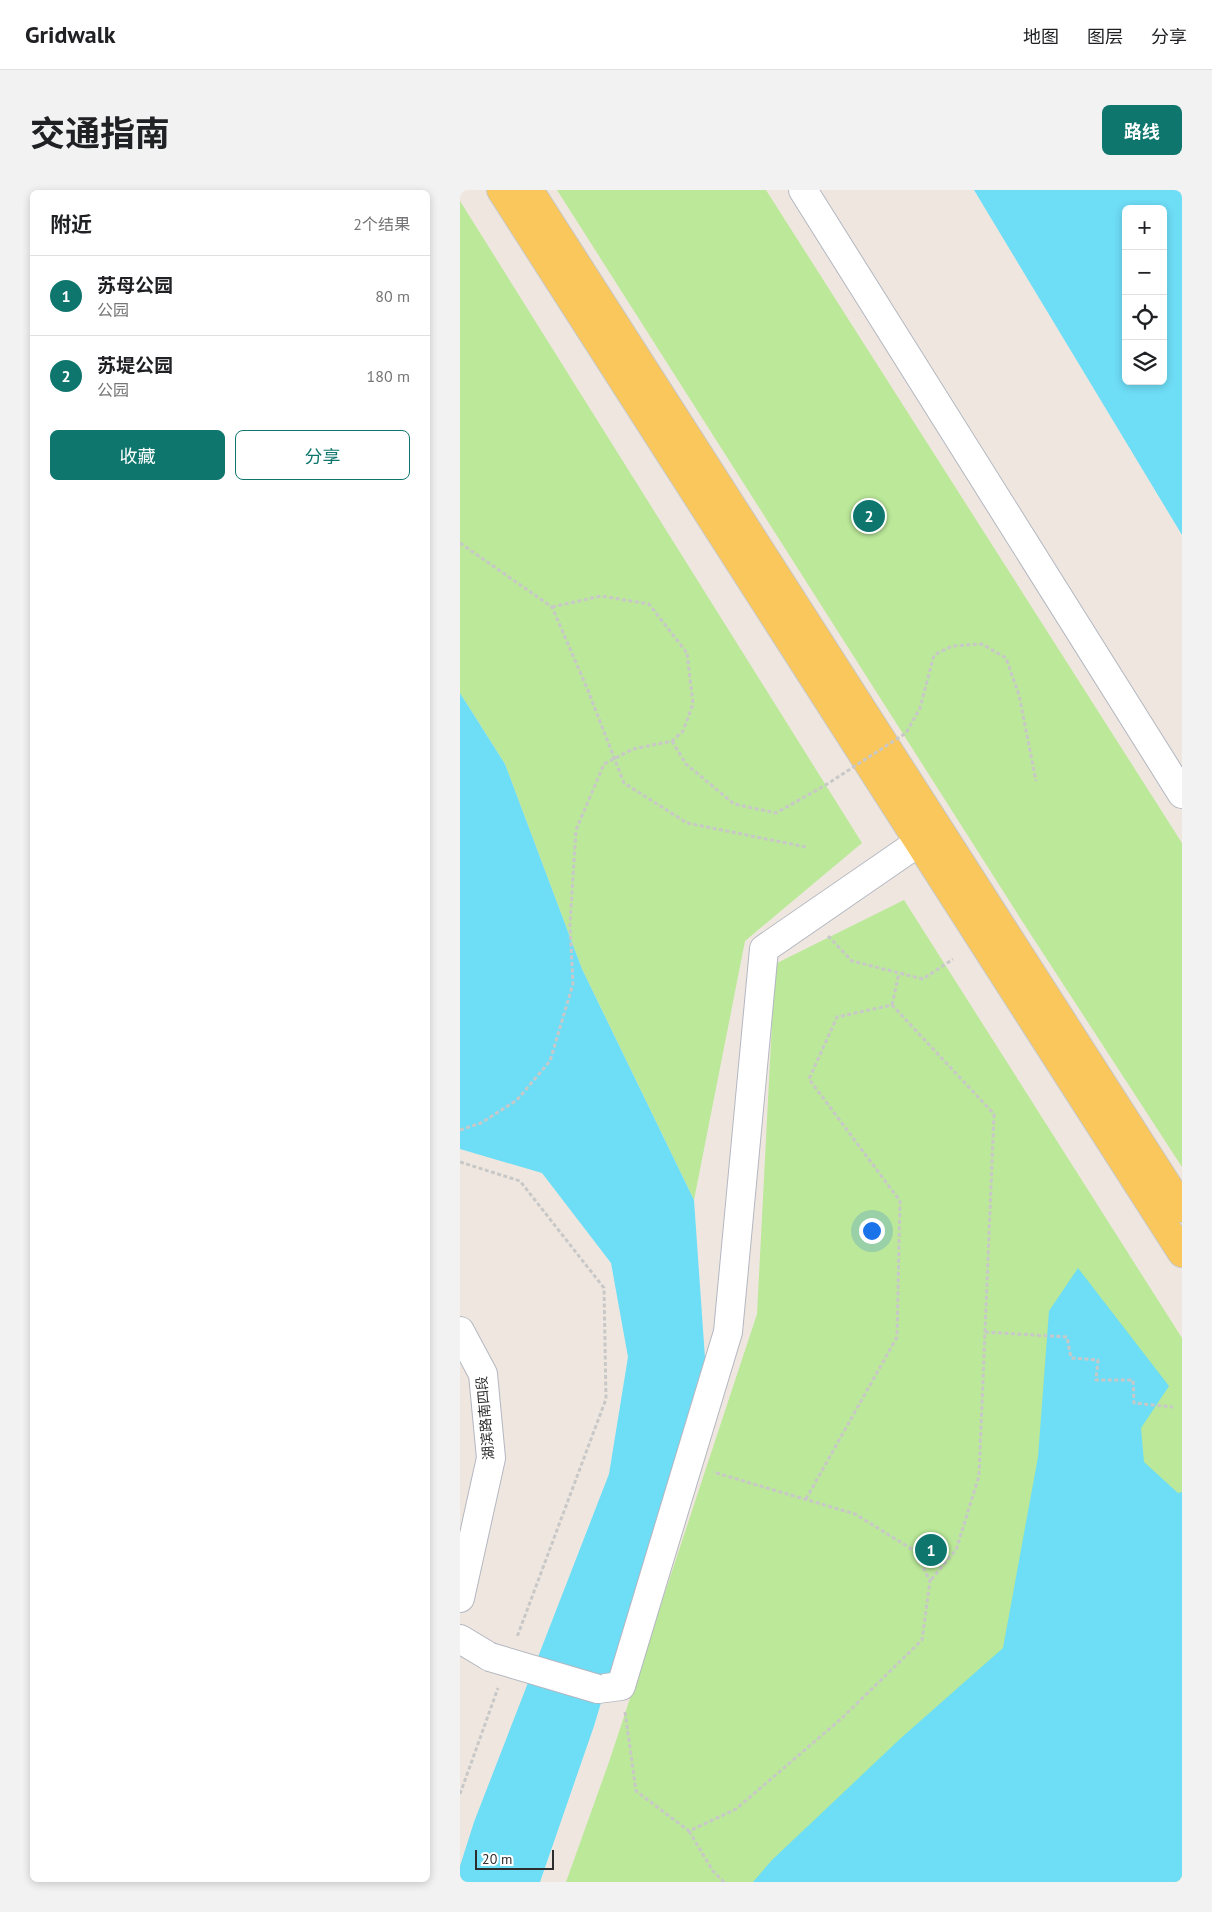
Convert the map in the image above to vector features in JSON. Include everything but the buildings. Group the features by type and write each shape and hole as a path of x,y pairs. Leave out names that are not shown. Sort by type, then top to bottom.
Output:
{"main road":[{"path":"502,190 928,836 1182,1208"},
{"path":"529,190 928,836 1182,1253"}],"street":[{"path":"802,190 1182,794"},
{"path":"460,1639 490,1657 610,1688 688,1465 728,1332 764,949 928,836"},
{"name":"湖滨路南四段","path":"460,1331 483,1374 491,1458 460,1598"}],"path":[{"path":"460,543 552,608 587,688 624,783 687,823 806,847"},
{"path":"460,1130 481,1123 517,1100 550,1060 573,984 570,924 576,830 604,764 633,749 672,741 683,731 693,704 687,653 649,604 601,596 552,608"},
{"path":"672,741 686,764 734,804 776,813 824,786 906,733 920,708 934,656 952,646 982,644 1006,658 1019,695 1036,781"},
{"path":"810,918 852,961 923,979 953,959"},
{"path":"892,1006 898,973"},
{"path":"689,1831 736,1809 842,1718 922,1640 930,1581 956,1550 979,1476 994,1114 892,1006"},
{"path":"806,1500 897,1337 900,1200 809,1079 837,1017 892,1006"},
{"path":"460,1162 520,1181 604,1288 606,1399 516,1641"},
{"path":"985,1332 1067,1337 1071,1358 1098,1360 1096,1380 1133,1380 1134,1402 1173,1407"},
{"path":"688,1465 855,1514 915,1551 930,1581"},
{"path":"460,1794 499,1687"},
{"path":"610,1688 636,1791 689,1831 724,1882"}],"green space":[{"path":"557,190 766,190 1182,843 1182,1167 1024,924"},
{"path":"460,201 862,843 745,941 694,1200 582,969 505,764 460,693"},
{"path":"904,900 1182,1338 1182,1882 566,1882 609,1762 757,1314 775,964"}],"water":[{"path":"974,190 1182,190 1182,535"},
{"path":"460,693 505,764 582,969 694,1200 705,1358 594,1726 540,1882 460,1882 460,1866 474,1822 609,1474 628,1357 611,1263 542,1173 460,1149"},
{"path":"1078,1268 1169,1386 1141,1428 1144,1462 1178,1493 1182,1492 1182,1882 753,1882 772,1860 901,1738 1003,1648 1038,1457 1049,1311"}],"place":[{"name":"苏堤公园","path":"869,516"},
{"name":"苏母公园","path":"931,1550"}]}
